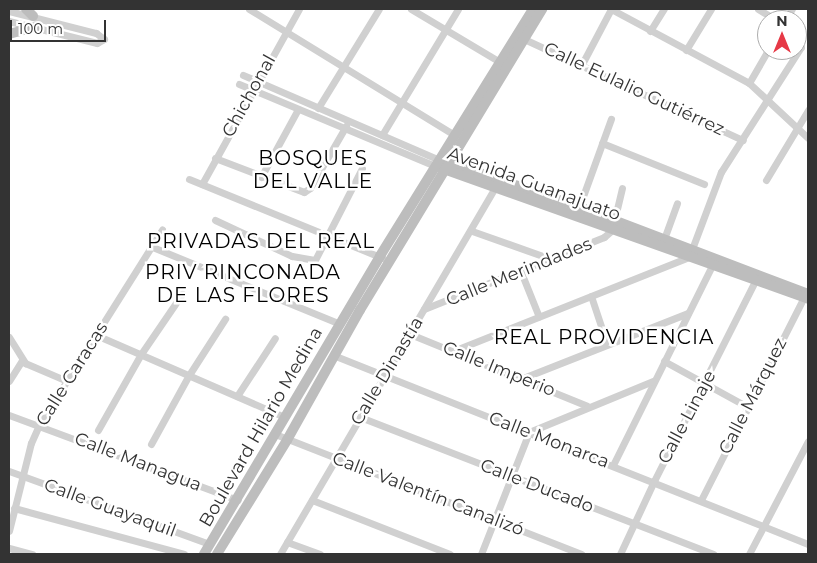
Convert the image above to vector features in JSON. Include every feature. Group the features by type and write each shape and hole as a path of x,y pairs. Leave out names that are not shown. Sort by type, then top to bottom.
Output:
{"main road":[{"name":"Boulevard Hilario Medina","path":"442,164 455,135 532,9"},
{"name":"Boulevard Hilario Medina","path":"204,554 238,500 340,324 542,9"},
{"path":"9,34 32,17"},
{"name":"Avenida Guanajuato","path":"442,164 496,188 577,212"},
{"name":"Avenida Guanajuato","path":"442,164 807,296"},
{"name":"Avenida Guanajuato","path":"613,225 664,240 712,266 807,296"},
{"name":"Boulevard Hilario Medina","path":"217,554 287,440 384,258"}],"street":[{"path":"248,9 286,30 402,104 455,135"},
{"name":"Chichonal","path":"202,184 252,90 299,9"},
{"path":"318,108 378,9"},
{"path":"411,9 500,62"},
{"path":"382,135 458,9"},
{"path":"582,64 611,9 749,83 808,138"},
{"path":"650,31 664,9"},
{"path":"686,50 711,9"},
{"path":"9,11 96,33 104,39 97,42 32,17 9,21"},
{"name":"Calle Eulalio Gutiérrez","path":"524,39 582,64 743,140"},
{"path":"749,83 762,60"},
{"path":"453,351 591,296 691,253 714,187 794,60"},
{"name":"Avenida Guanajuato","path":"242,75 382,135 442,164"},
{"name":"Avenida Guanajuato","path":"239,84 344,128 442,164"},
{"path":"262,177 298,109"},
{"path":"766,180 808,110"},
{"path":"577,212 611,119"},
{"path":"215,158 262,177 307,192 348,121"},
{"path":"602,143 704,184"},
{"path":"215,220 309,261 317,257 326,235 362,168"},
{"path":"189,179 384,258"},
{"name":"Calle Dinastía","path":"280,554 335,457 496,188"},
{"path":"613,225 622,188"},
{"path":"664,240 677,202"},
{"name":"Calle Merindades","path":"424,310 588,246 613,225"},
{"name":"Calle Caracas","path":"9,531 22,476 39,425 150,246 162,230"},
{"path":"472,231 551,259"},
{"path":"150,246 340,324"},
{"path":"613,465 653,381 712,266"},
{"path":"521,272 540,316"},
{"name":"Calle Linaje","path":"620,554 654,481 756,281"},
{"path":"98,430 141,354 182,294"},
{"path":"591,296 607,344"},
{"name":"Calle Márquez","path":"701,500 746,406 807,296"},
{"path":"523,378 688,313"},
{"path":"152,444 189,375 226,318"},
{"name":"Calle Imperio","path":"410,334 523,378 587,406"},
{"path":"96,335 285,417"},
{"path":"9,337 22,360 67,381"},
{"path":"237,396 276,338"},
{"name":"Calle Monarca","path":"333,356 654,481 808,544"},
{"path":"9,381 22,360"},
{"path":"664,361 746,406"},
{"path":"481,554 529,432 587,406 653,381"},
{"name":"Calle Managua","path":"9,415 238,500"},
{"name":"Calle Ducado","path":"360,417 713,554"},
{"name":"Calle Valentín Canalizó","path":"275,434 581,554"},
{"path":"749,554 808,441"},
{"name":"Calle Guayaquil","path":"9,471 210,544"},
{"path":"312,500 450,554"},
{"path":"14,508 184,554"},
{"path":"287,542 320,554"},
{"path":"9,548 32,554"}],"district":[{"name":"BOSQUES DEL VALLE","path":"313,170"},
{"name":"PRIVADAS DEL REAL","path":"261,241"},
{"name":"PRIV RINCONADA DE LAS FLORES","path":"243,284"},
{"name":"REAL PROVIDENCIA","path":"604,337"}]}
